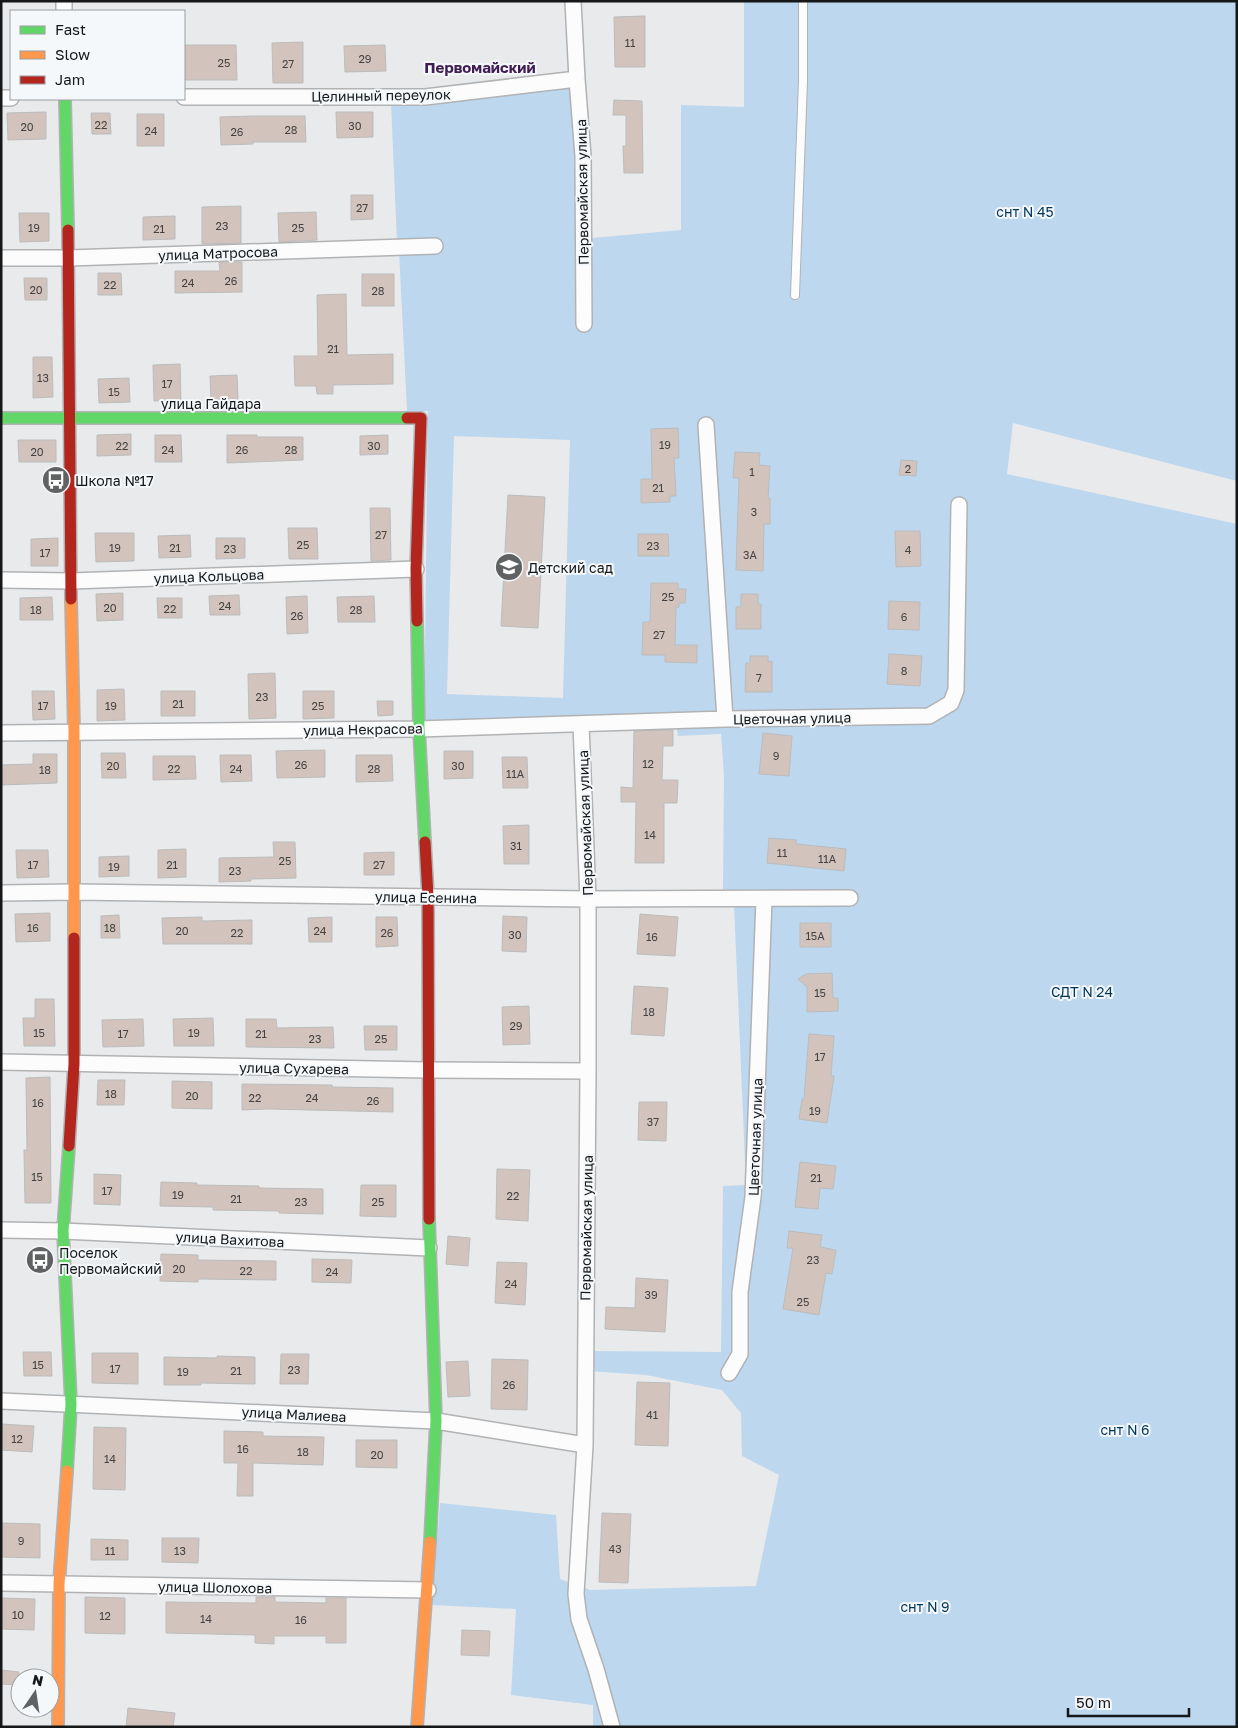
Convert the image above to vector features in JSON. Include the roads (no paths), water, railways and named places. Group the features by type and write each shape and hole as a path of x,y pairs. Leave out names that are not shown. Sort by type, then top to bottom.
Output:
{"street":[{"name":"Первомайская улица","path":"573,1 583,156 584,324"},
{"name":"Целинный переулок","path":"185,97 425,96 577,79"},
{"path":"58,1727 59,1584 71,1404 63,1231 74,1064 75,892 69,258 65,100"},
{"name":"улица Матросова","path":"1,258 69,258 435,246"},
{"name":"улица Гайдара","path":"1,418 421,418 416,569"},
{"name":"Цветочная улица","path":"706,425 725,719 929,716 951,704 956,690 960,505"},
{"path":"416,569 419,728 428,897 429,1248 436,1421 428,1590 417,1727"},
{"name":"улица Кольцова","path":"1,580 71,581 416,569"},
{"name":"улица Некрасова","path":"1,733 419,728 725,719"},
{"name":"Первомайская улица","path":"581,724 588,899 588,1071 585,1444 576,1594 579,1619 596,1669 612,1727"},
{"name":"улица Есенина","path":"1,893 75,892 588,899 850,898"},
{"name":"Цветочная улица","path":"729,1373 740,1354 740,1292 753,1197 764,899"},
{"name":"улица Сухарева","path":"1,1062 588,1071"},
{"name":"улица Вахитова","path":"1,1230 63,1231 429,1248"},
{"name":"улица Малиева","path":"1,1402 436,1421 585,1444"},
{"name":"улица Шолохова","path":"1,1583 428,1590"}],"lane":[{"path":"795,295 804,1"}],"place":[{"name":"Школа №17","path":"56,480"},
{"name":"Детский сад","path":"509,567"},
{"name":"Поселок Первомайский","path":"40,1260"}],"district":[{"name":"Первомайский","path":"480,67"}],"park label":[{"name":"снт N 45","path":"1025,211"},
{"name":"СДТ N 24","path":"1082,991"},
{"name":"снт N 6","path":"1125,1429"},
{"name":"снт N 9","path":"925,1606"}]}
